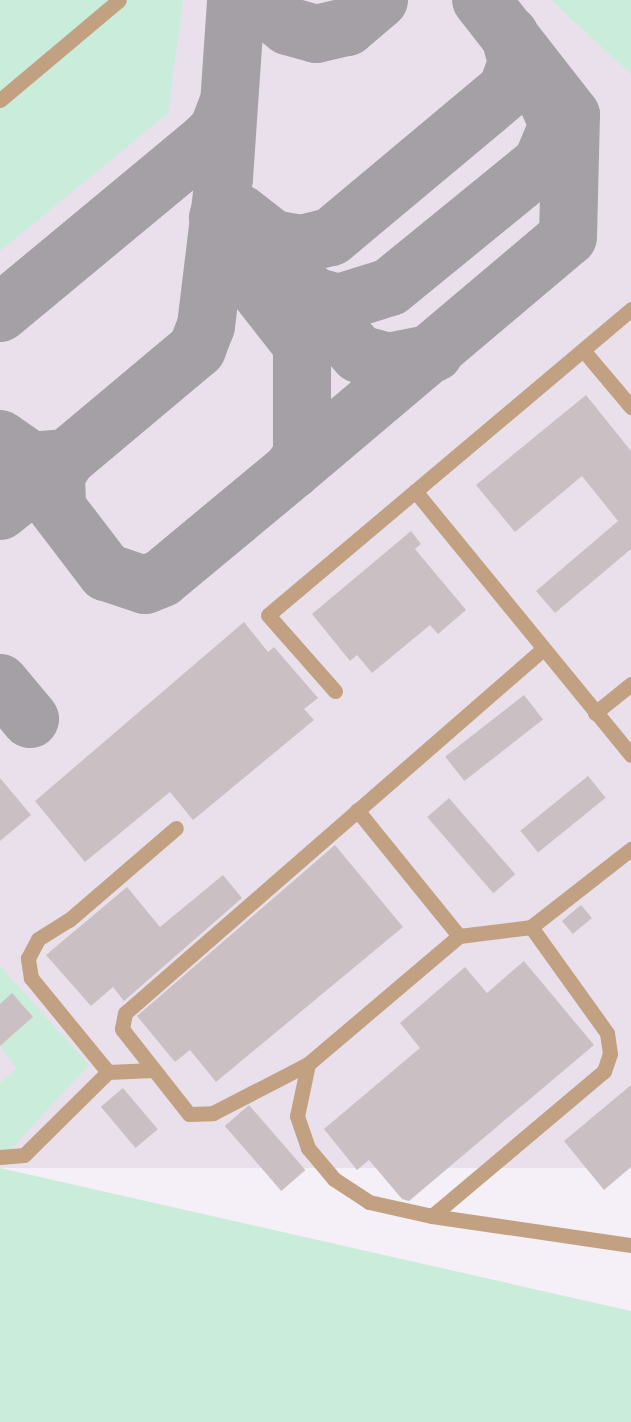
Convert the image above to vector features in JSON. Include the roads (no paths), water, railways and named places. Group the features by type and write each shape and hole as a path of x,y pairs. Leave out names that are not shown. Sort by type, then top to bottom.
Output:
{"street":[{"path":"0,100 119,0"},
{"path":"335,691 268,615 631,309"},
{"path":"583,350 631,407"},
{"path":"415,491 631,755"},
{"path":"543,649 124,1013 122,1029 189,1114 201,1117 308,1064 459,936 531,927 631,849"},
{"path":"595,712 631,684"},
{"path":"357,810 459,936"},
{"path":"108,1071 31,978 28,958 38,939 69,920 176,828"},
{"path":"432,1216 604,1071 610,1054 606,1033 531,927"},
{"path":"308,1064 297,1116 308,1148 334,1179 369,1202 432,1216 631,1245"},
{"path":"0,1157 24,1155 108,1071 153,1070"}]}
